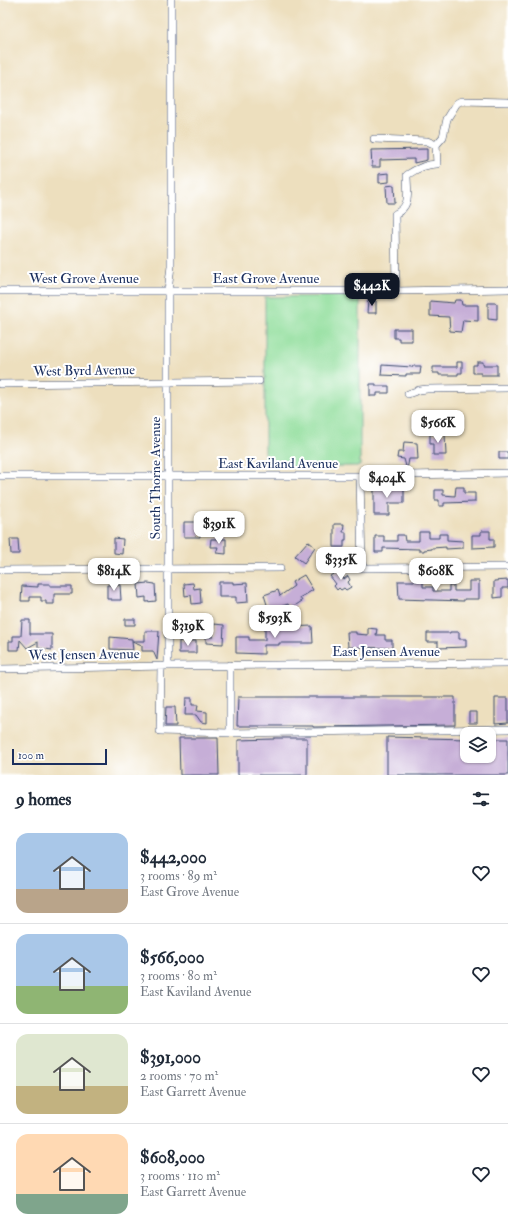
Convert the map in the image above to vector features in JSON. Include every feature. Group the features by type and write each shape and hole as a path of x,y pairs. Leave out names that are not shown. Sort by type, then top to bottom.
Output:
{"street":[{"name":"South Thorne Avenue","path":"171,0 171,266 168,291 168,569 165,666 160,731 230,733"},
{"path":"396,291 395,214 403,210 407,204 407,176 418,168 431,164 437,164 436,145 443,137 447,119 457,103 461,100 508,102"},
{"path":"374,139 427,141 436,145"},
{"name":"East Grove Avenue","path":"168,291 396,291 508,289"},
{"name":"West Grove Avenue","path":"0,291 168,291"},
{"name":"West Byrd Avenue","path":"0,384 260,381"},
{"path":"408,394 427,389 508,388"},
{"name":"East Kaviland Avenue","path":"0,476 360,476 508,473"},
{"path":"360,476 362,568 508,567"},
{"path":"0,570 280,568"},
{"name":"East Jensen Avenue","path":"165,666 508,663"},
{"name":"West Jensen Avenue","path":"0,669 165,666"},
{"path":"230,666 230,733 508,729"}],"green space":[{"path":"360,296 360,466 265,467 265,297"}],"building":[{"path":"427,149 427,160 414,163 414,159 380,160 380,167 372,167 371,150"},
{"path":"389,173 389,182 379,183 379,174"},
{"path":"394,185 395,203 387,203 386,186"},
{"path":"455,300 461,300 462,305 478,305 478,321 463,320 461,332 450,331 449,317 430,316 430,301 454,303"},
{"path":"368,301 376,301 376,313 367,313"},
{"path":"488,303 497,304 497,320 488,319"},
{"path":"394,329 412,329 412,341 399,341 399,338 394,338"},
{"path":"457,362 462,362 462,373 458,373 458,375 439,375 439,373 433,373 433,367 457,367"},
{"path":"477,362 483,362 483,365 497,365 497,375 481,375 481,373 473,373 473,365 477,365"},
{"path":"382,365 412,367 421,366 420,374 406,374 406,376 381,375"},
{"path":"370,384 376,384 376,386 389,386 389,393 377,393 377,396 370,396"},
{"path":"430,434 445,434 446,455 433,455 433,444 430,444"},
{"path":"404,442 417,443 418,459 409,459 407,470 404,459 397,458 398,452 403,452"},
{"path":"499,452 508,452 508,459 499,459"},
{"path":"404,487 404,503 389,503 389,515 374,515 374,488"},
{"path":"456,487 464,487 464,493 475,493 475,502 444,503 444,506 439,506 439,500 435,500 435,490 443,490 443,495 455,496"},
{"path":"184,522 200,522 200,537 184,537"},
{"path":"334,524 344,524 343,532 346,532 346,540 344,540 344,547 334,547"},
{"path":"481,531 490,531 490,539 494,539 494,547 472,548 472,535 481,535"},
{"path":"419,532 429,532 429,538 439,538 439,534 447,534 447,540 463,541 463,548 446,549 446,547 419,551 419,549 383,548 383,552 375,552 375,536 384,536 384,541 397,541 397,535 404,535 405,541 419,541"},
{"path":"114,538 123,539 122,554 114,553"},
{"path":"10,539 18,539 19,554 11,554"},
{"path":"211,539 226,539 226,554 216,553 218,547 210,547"},
{"path":"308,541 315,547 304,563 295,556"},
{"path":"338,571 344,579 348,576 350,580 348,582 351,587 346,590 344,588 341,590 339,588 337,590 334,586 336,584 330,576"},
{"path":"304,575 313,590 300,598 302,601 290,609 288,604 269,611 264,595 278,590 280,596 294,586 292,582"},
{"path":"508,580 508,588 502,588 502,597 494,598 494,581"},
{"path":"398,581 423,581 423,587 433,587 433,591 449,591 449,586 454,586 454,591 469,591 469,581 479,581 479,599 464,599 464,601 399,599"},
{"path":"219,582 233,582 233,584 247,583 248,602 236,603 236,597 219,597"},
{"path":"193,583 194,589 200,588 201,603 192,604 191,595 185,596 184,584"},
{"path":"38,584 50,584 50,586 72,586 72,594 54,594 54,604 46,604 46,601 41,601 41,597 30,597 30,601 21,601 22,586 38,587"},
{"path":"138,584 155,584 156,601 146,602 146,597 139,598"},
{"path":"107,585 120,585 121,600 107,599"},
{"path":"125,619 135,619 135,625 125,625"},
{"path":"22,620 30,620 30,634 52,634 52,650 38,648 38,642 27,648 20,640 19,650 9,650 9,641 13,641 13,636 21,636"},
{"path":"214,624 224,625 223,644 206,643 206,637 213,637"},
{"path":"265,626 312,626 313,643 279,643 279,645 264,645 264,654 236,653 236,637 249,637 249,640 265,640"},
{"path":"368,628 377,629 376,635 385,635 385,640 392,640 392,648 348,647 347,632 356,632 356,634 368,635"},
{"path":"145,631 159,631 157,660 153,651 142,651 142,646 132,642 133,650 110,649 110,637 132,639 132,641 145,641"},
{"path":"459,632 459,639 466,639 466,647 438,648 438,642 427,642 427,633"},
{"path":"179,641 196,641 196,653 179,653"},
{"path":"238,697 455,697 455,725 316,727 237,726"},
{"path":"186,698 192,698 192,705 198,705 197,711 207,712 207,723 201,722 196,715 185,715"},
{"path":"495,698 508,698 508,723 495,724"},
{"path":"166,707 175,707 176,726 165,726"},
{"path":"469,712 477,712 477,723 469,723"},
{"path":"387,737 460,739 460,763 496,763 496,739 508,739 508,775 387,775"},
{"path":"179,738 218,738 219,775 180,775"},
{"path":"307,738 307,775 238,775 238,740"}]}
